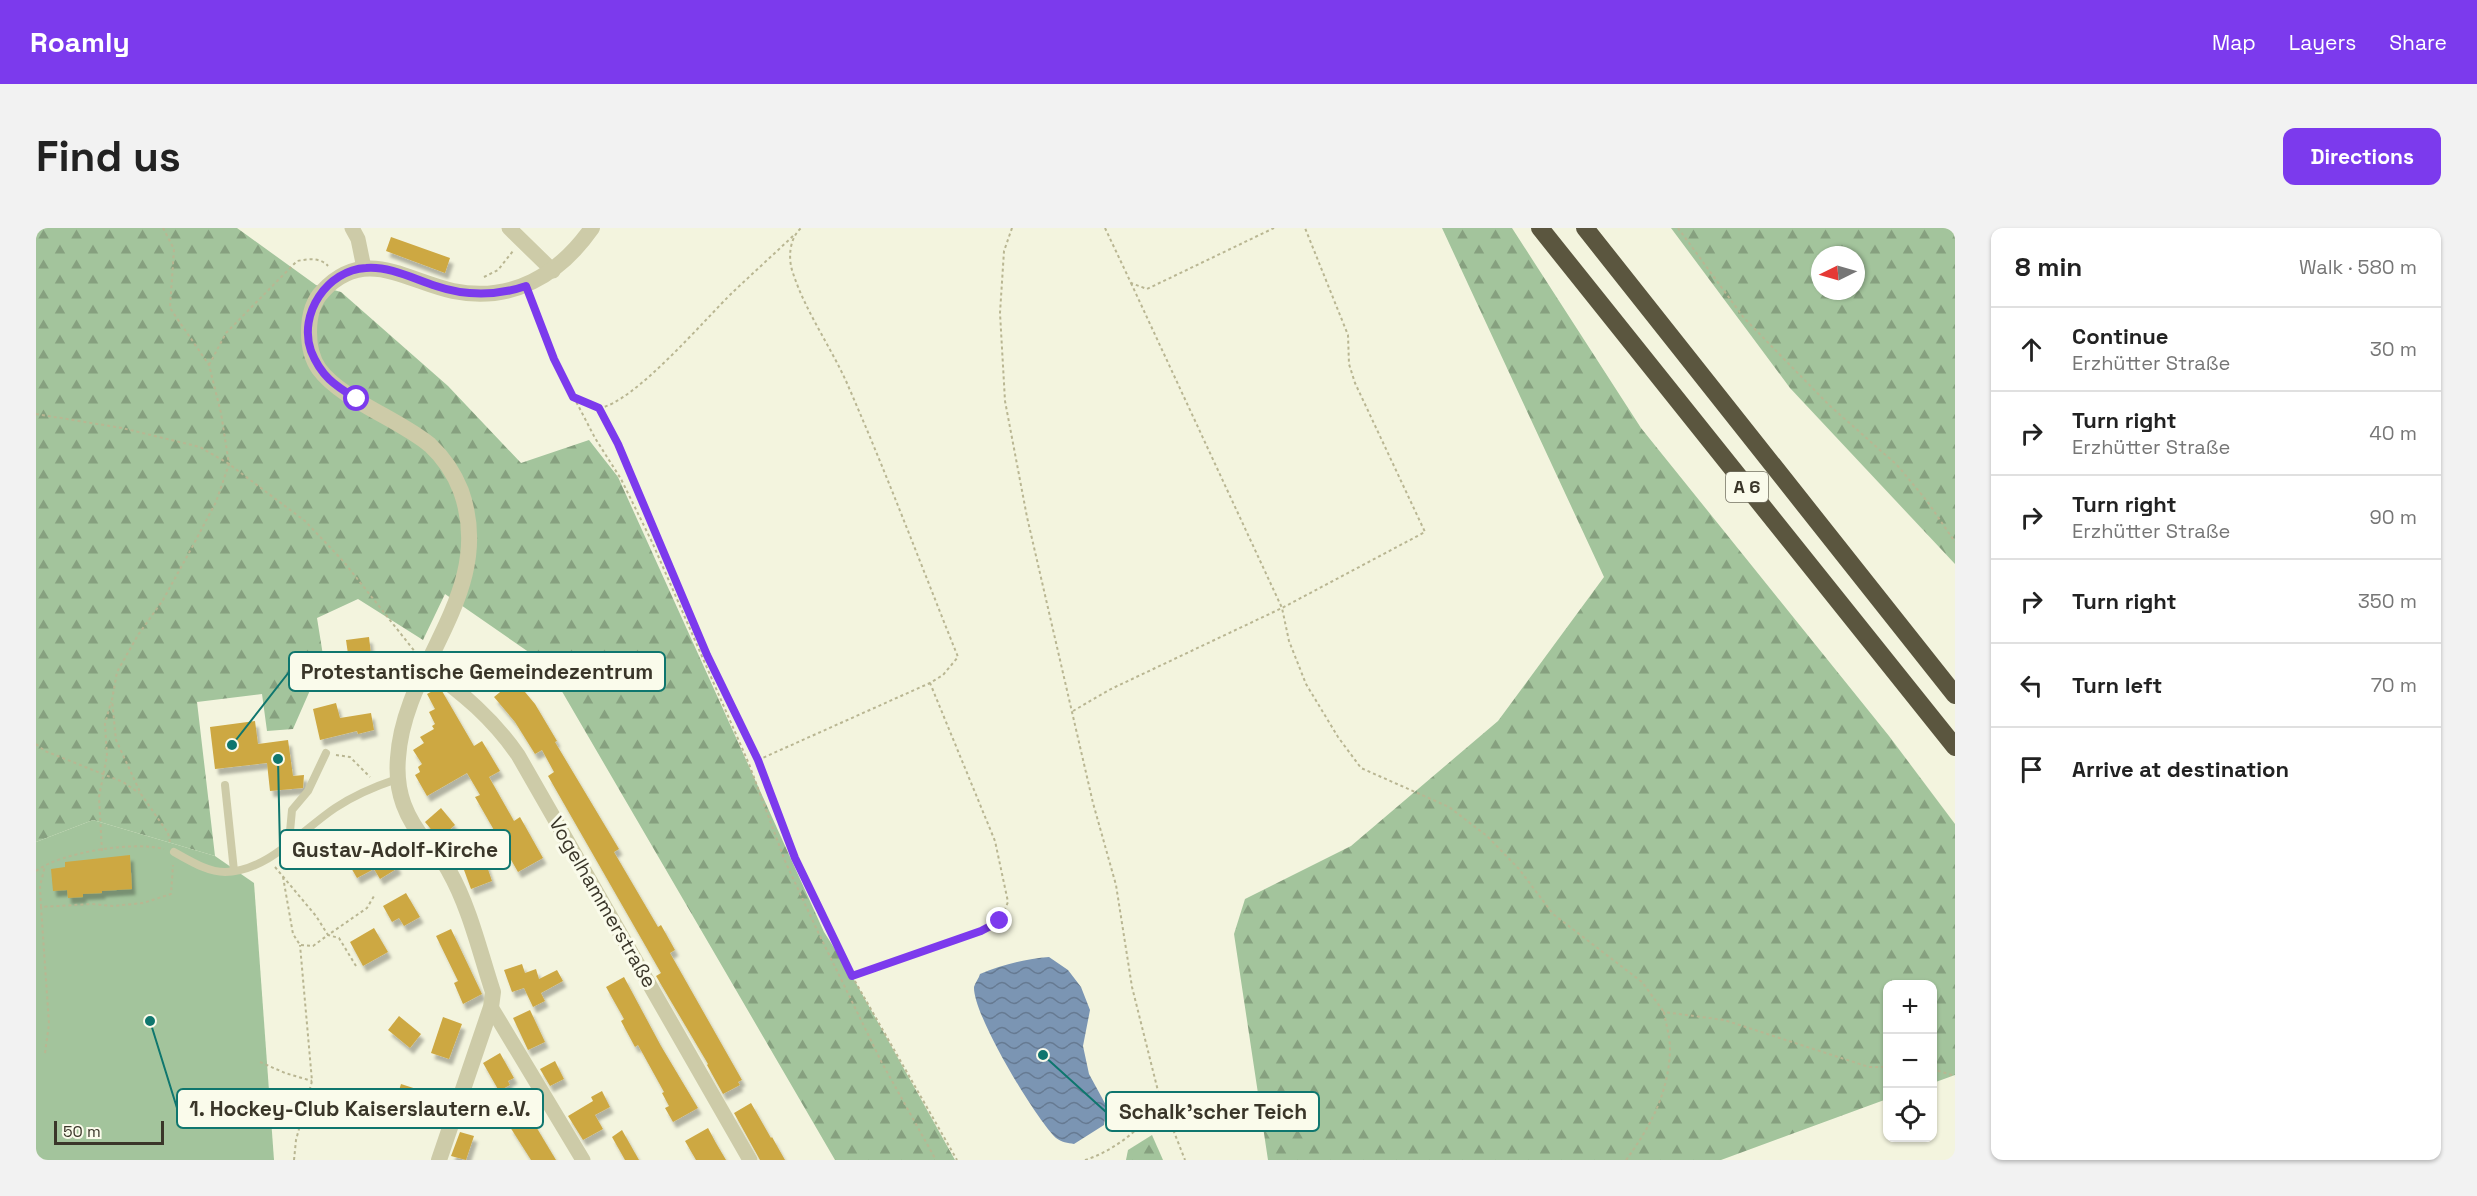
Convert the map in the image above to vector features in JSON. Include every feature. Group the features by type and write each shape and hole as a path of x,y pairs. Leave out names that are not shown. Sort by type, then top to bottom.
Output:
{"highway":[{"name":"A 6","path":"1540,228 1955,747"},
{"name":"A 6","path":"1585,228 1955,695"}],"street":[{"path":"352,228 358,239 364,268"},
{"path":"439,1160 491,1007 493,992 459,893 448,869 421,836 401,801 398,757 406,716 455,606 465,576 470,541 468,512 460,488 446,461 440,455 428,444 334,385 317,367 309,345 312,304 337,278 364,268 388,270 453,291 492,293 526,286 553,271 592,228"},
{"path":"515,233 553,271"},
{"name":"Vogelhammerstraße","path":"427,668 463,693 500,729 518,755 750,1160"},
{"path":"491,1007 583,1160"}],"lane":[{"path":"289,842 292,810 308,791 326,753"},
{"path":"174,852 210,870 234,871 268,858 337,806 379,785 399,779"},
{"path":"225,785 234,871"}],"path":[{"path":"102,851 99,797 107,756 105,724 117,672 138,635 163,600 190,551 216,501 229,464 221,413 209,365 170,308 174,249 163,228"},
{"path":"599,408 618,402 655,371 733,292 801,228"},
{"path":"1012,228 1004,251 1000,313 1005,401 1027,517 1093,803 1116,885 1132,987 1158,1091 1185,1160"},
{"path":"1105,228 1281,608 1289,641 1306,684 1338,737 1361,768 1449,807 1487,836 1519,869 1553,914 1642,982 1664,1012 1670,1048 1660,1106 1644,1136 1626,1160"},
{"path":"1131,284 1147,289 1274,228"},
{"path":"1072,711 1111,689 1281,608 1425,532 1355,383 1349,364 1348,335 1305,228"},
{"path":"1678,228 1744,318 1829,405 1896,465 1927,501 1955,542"},
{"path":"453,291 498,270 515,233"},
{"path":"758,760 930,683 942,675 958,657 845,380 791,268 790,250 795,234"},
{"path":"209,365 225,333 297,261 311,258 324,262 337,278"},
{"path":"526,286 554,359 573,397 621,479 652,542 749,764 785,861 882,1063 936,1160"},
{"path":"573,397 599,408 618,444 707,655 758,760 795,858 852,976 957,1160"},
{"path":"36,414 122,428 200,447 229,464 305,521 344,562 427,668"},
{"path":"852,976 981,931 1000,921 1008,902 995,841 930,683"},
{"path":"41,907 92,904 113,906 143,903 171,894 174,852 168,834 141,794 116,740 112,700"},
{"path":"36,744 45,751 123,782 141,794"},
{"path":"326,753 350,757 362,769"},
{"path":"36,871 60,859 102,851 152,846 174,852"},
{"path":"45,1053 49,1024 40,886 46,865"},
{"path":"294,1160 296,1140 312,1080 300,945 293,934 283,877 316,916 328,935 339,938 356,966"},
{"path":"300,945 313,946 367,908 374,896"},
{"path":"1664,1012 1724,1020 1869,1067 1883,1067"},
{"path":"260,1062 285,1073 312,1080"},
{"path":"1937,1071 1955,1076"},
{"path":"1084,1160 1115,1146 1139,1127 1152,1112 1158,1091"}],"green space":[{"path":"36,228 237,228 316,285 341,292 448,386 521,463 589,440 618,477 824,932 852,976 955,1160 835,1160 546,664 445,594 423,640 358,599 317,618 326,674 311,688 293,729 267,731 262,694 197,702 215,856 93,820 36,842"},
{"path":"1442,228 1512,228 1641,428 1889,736 1955,824 1955,1075 1937,1082 1937,980 1883,980 1883,1100 1721,1160 1268,1160 1234,934 1245,899 1351,846 1498,721 1604,577"},
{"path":"1671,228 1955,228 1955,564 1790,388"},
{"path":"93,820 215,856 254,883 274,1160 36,1160 36,842"},
{"path":"1152,1135 1163,1160 1126,1160 1128,1150"}],"water":[{"path":"1049,957 1068,970 1081,987 1090,1010 1083,1046 1089,1074 1107,1107 1104,1125 1074,1144 1056,1138 1034,1110 983,1020 974,987 980,974 1014,963"}],"building":[{"path":"391,237 450,258 445,273 386,251"},
{"path":"369,637 374,680 352,682 346,640"},
{"path":"515,680 535,704 619,849 614,852 658,927 661,925 675,950 670,953 742,1080 738,1082 740,1085 723,1094 656,976 661,973 548,776 554,772 542,750 535,754 515,722 494,697"},
{"path":"438,688 442,691 474,746 482,741 500,771 489,777 514,821 520,817 543,858 518,872 475,797 480,795 467,773 427,796 415,775 420,772 418,767 422,764 413,750 424,743 420,737 434,729 432,726 435,724 429,712 435,709 427,694"},
{"path":"336,703 340,718 371,713 374,730 358,734 357,731 320,740 313,709"},
{"path":"255,721 258,744 288,740 293,776 304,775 303,788 270,791 267,763 215,769 210,727"},
{"path":"441,808 455,825 439,839 425,822"},
{"path":"384,844 398,868 380,879 374,869 357,878 350,866"},
{"path":"482,852 492,881 471,889 464,870 472,867 468,857"},
{"path":"130,855 132,889 102,891 102,893 83,894 83,897 68,898 67,890 53,891 51,869 65,867 65,862"},
{"path":"406,893 420,917 404,926 399,918 392,922 383,906"},
{"path":"374,928 388,952 363,966 350,942"},
{"path":"451,929 482,994 463,1004 454,983 458,981 436,936"},
{"path":"522,964 525,973 536,969 539,979 557,970 563,981 541,993 545,1001 533,1007 524,988 512,992 504,970"},
{"path":"624,977 698,1108 673,1122 665,1108 669,1106 662,1093 664,1092 638,1045 635,1047 621,1021 624,1019 606,987"},
{"path":"530,1010 545,1042 528,1050 513,1018"},
{"path":"399,1016 421,1034 410,1048 388,1030"},
{"path":"443,1017 462,1024 449,1059 431,1053"},
{"path":"500,1053 514,1078 508,1081 510,1085 499,1091 483,1063"},
{"path":"555,1061 564,1079 550,1086 540,1069"},
{"path":"401,1084 438,1096 431,1117 394,1106"},
{"path":"602,1091 610,1107 595,1115 603,1129 583,1140 568,1116 593,1101 591,1097"},
{"path":"751,1103 785,1160 760,1160 734,1113"},
{"path":"529,1115 556,1160 531,1160 510,1127"},
{"path":"708,1128 726,1160 696,1160 685,1141"},
{"path":"622,1130 639,1160 625,1160 612,1137"},
{"path":"460,1132 474,1136 466,1160 451,1156"}],"place":[{"name":"Protestantische Gemeindezentrum","path":"232,745"},
{"name":"Gustav-Adolf-Kirche","path":"278,759"},
{"name":"1. Hockey-Club Kaiserslautern e.V.","path":"150,1021"},
{"name":"Schalk'scher Teich","path":"1043,1055"}],"route":[{"path":"357,399 334,385 317,367 309,345 312,304 337,278 353,270 373,268 399,273 453,291 492,293 526,286 554,359 573,397 599,408 618,444 707,655 758,760 795,858 852,976 981,931 1000,921"}]}
